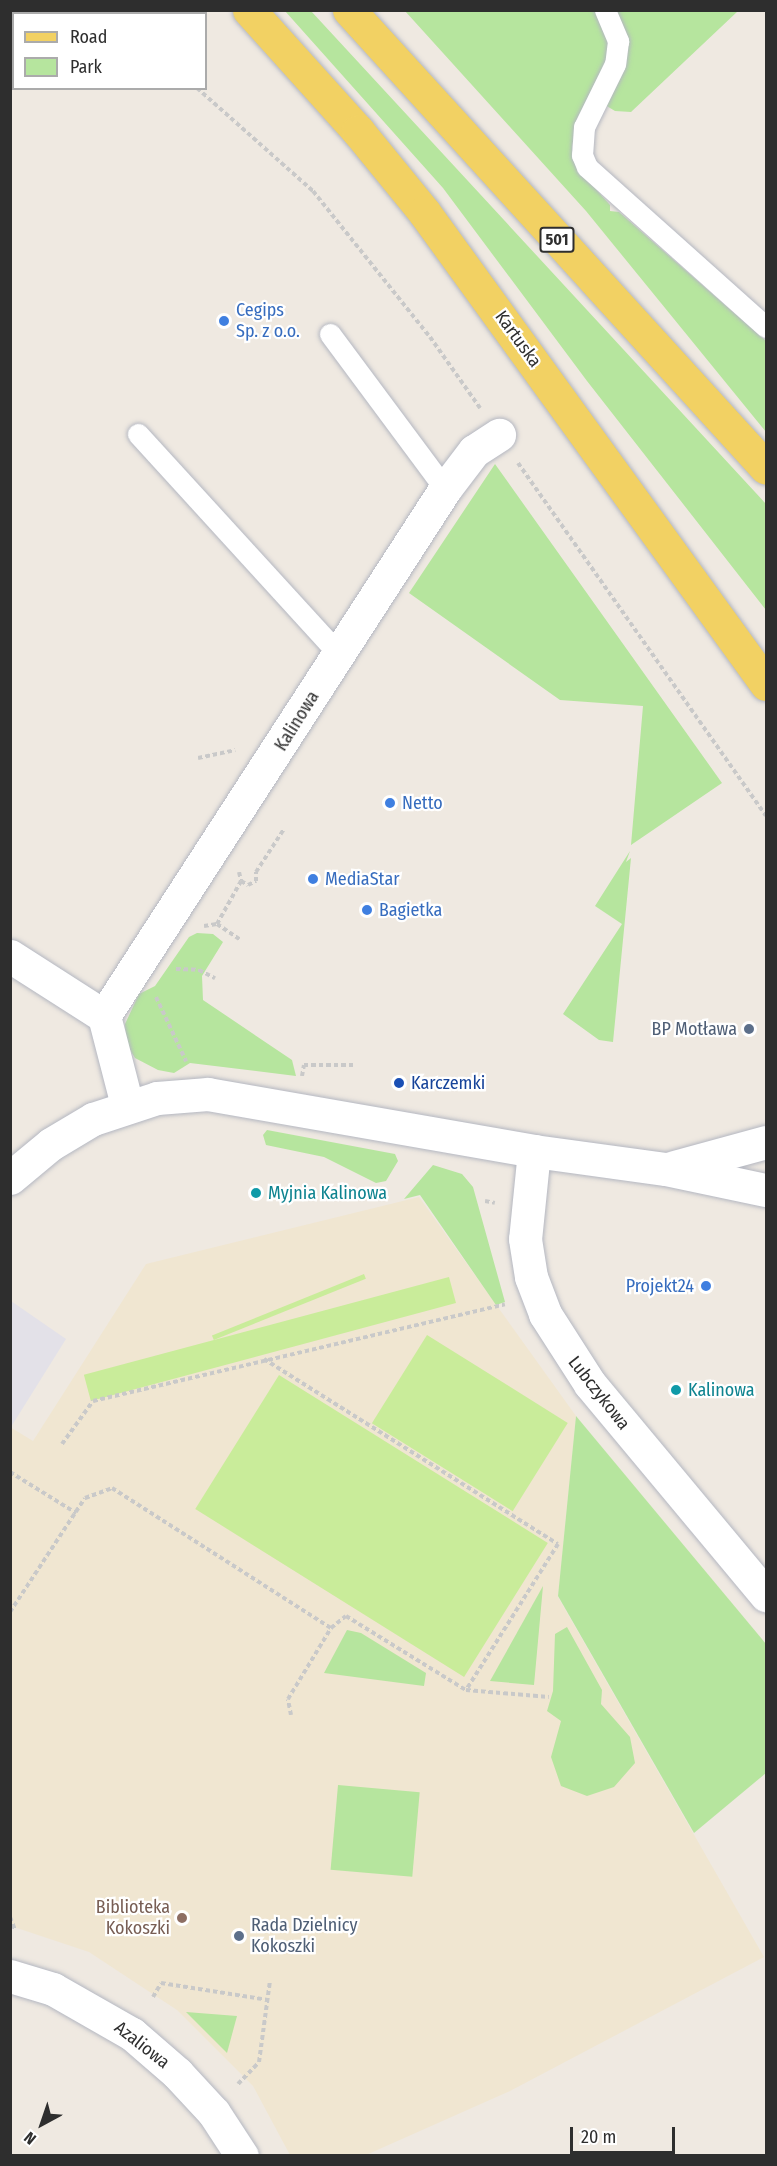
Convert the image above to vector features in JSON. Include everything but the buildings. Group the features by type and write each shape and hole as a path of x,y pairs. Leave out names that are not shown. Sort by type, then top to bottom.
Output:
{"main road":[{"name":"Kartuska","path":"249,10 358,131 424,212 766,684"},
{"name":"501","path":"349,10 766,468"}],"street":[{"name":"Kalinowa","path":"104,1016 444,489 474,451 499,435"},
{"path":"10,956 104,1016 127,1105"},
{"path":"10,1178 72,1130 127,1105 208,1094 534,1151 666,1169 766,1190"},
{"path":"666,1169 766,1142"},
{"name":"Lubczykowa","path":"534,1151 525,1239 531,1277 545,1314 590,1384 766,1595"},
{"name":"Azaliowa","path":"10,1976 53,1989 132,2034 206,2105 242,2156"}],"lane":[{"path":"604,10 618,41 615,64 584,127 582,155 587,167 766,327"},
{"path":"330,334 444,489"},
{"path":"138,434 339,654"}],"path":[{"path":"217,924 242,881"},
{"path":"194,929 217,924 240,939"},
{"path":"169,969 199,970 215,978"},
{"path":"154,992 188,1066"},
{"path":"301,1083 304,1065 353,1065"},
{"path":"62,1444 93,1401 264,1359 500,1306"},
{"path":"264,1359 558,1544 466,1690"},
{"path":"10,1472 76,1513"},
{"path":"10,1612 85,1498 112,1488 331,1628"},
{"path":"291,1715 288,1699 331,1628 346,1616 466,1690 549,1697"},
{"path":"10,1917 15,1930"},
{"path":"238,2084 259,2061 270,1981"},
{"path":"153,1998 161,1983 268,2000"}],"shaded area":[{"path":"419,1197 576,1416 558,1597 764,1957 510,2091 366,2155 290,2155 253,2086 177,2010 89,1952 11,1926 10,1427 33,1441 146,1264"},
{"path":"11,1301 66,1339 11,1427"}],"green space":[{"path":"285,11 311,11 766,504 766,610 587,381 443,188"},
{"path":"405,11 738,11 631,112 615,111 605,105 597,79 577,119 572,147 576,167 610,205 610,211 619,212 766,341 766,432 586,211"},
{"path":"495,464 722,783 631,845 643,706 560,700 409,593"},
{"path":"630,851 626,862 631,858 613,1042 599,1040 563,1014 622,924 595,906"},
{"path":"197,933 213,934 223,942 202,976 203,1000 292,1060 296,1076 190,1063 174,1073 158,1070 135,1058 126,1043 125,1024 139,994 155,986 189,937"},
{"path":"267,1130 395,1154 398,1161 386,1181 376,1183 324,1157 266,1145 263,1135"},
{"path":"433,1165 462,1174 473,1187 505,1302 496,1305 420,1195 404,1199"},
{"path":"364,1274 366,1279 214,1340 212,1335"},
{"path":"449,1277 456,1303 91,1401 84,1375"},
{"path":"427,1335 568,1423 513,1511 372,1423"},
{"path":"279,1375 548,1543 464,1677 195,1509"},
{"path":"576,1416 766,1644 766,1773 694,1833 558,1596"},
{"path":"543,1586 534,1685 490,1681"},
{"path":"567,1627 602,1690 601,1704 630,1737 635,1763 614,1787 587,1796 561,1786 551,1757 561,1721 547,1711 553,1691 555,1634"},
{"path":"347,1630 361,1633 426,1673 424,1686 324,1673"},
{"path":"338,1785 420,1792 412,1877 331,1870"},
{"path":"186,2012 237,2016 227,2053"}],"place":[{"name":"Cegips Sp. z o.o.","path":"224,321"},
{"name":"Netto","path":"390,803"},
{"name":"MediaStar","path":"313,879"},
{"name":"Bagietka","path":"367,910"},
{"name":"BP Motława","path":"749,1029"},
{"name":"Karczemki","path":"399,1083"},
{"name":"Myjnia Kalinowa","path":"256,1193"},
{"name":"Projekt24","path":"706,1286"},
{"name":"Kalinowa","path":"676,1390"},
{"name":"Biblioteka Kokoszki","path":"182,1918"},
{"name":"Rada Dzielnicy Kokoszki","path":"239,1936"}]}
